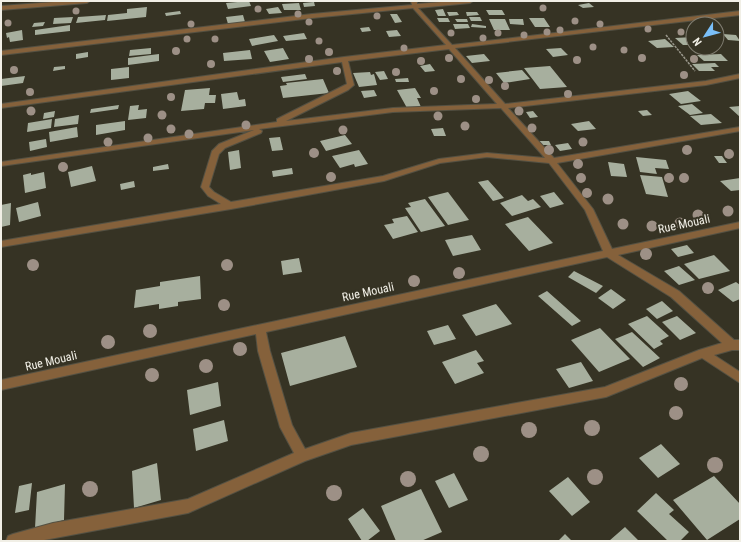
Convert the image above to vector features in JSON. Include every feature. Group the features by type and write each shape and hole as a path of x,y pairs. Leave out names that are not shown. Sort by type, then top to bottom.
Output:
{"street":[{"path":"1,8 86,1"},
{"path":"1,53 414,4 470,1"},
{"path":"414,4 449,47 504,106 552,161 590,210 609,254 675,294 736,345"},
{"path":"1,106 221,74 650,22 740,13"},
{"path":"231,206 211,194 205,187 214,153 222,146 272,125 346,89 351,85 351,81 344,59"},
{"path":"1,164 272,125 393,110 504,106 706,83 740,76"},
{"path":"1,244 231,206 384,178 440,161 487,154 552,161 740,129"},
{"name":"Rue Mouali","path":"1,385 740,225"},
{"path":"260,328 264,351 286,427 302,456"},
{"path":"13,541 53,530 188,506 302,456 351,439 606,392 703,353 736,345"},
{"path":"703,353 740,378"}],"path":[{"path":"650,22 672,40 684,59 706,83"}],"building":[{"path":"249,1 251,6 228,9 226,3"},
{"path":"314,2 315,6 304,7 303,3"},
{"path":"299,3 301,10 284,10 282,4"},
{"path":"589,3 594,7 583,8 578,5"},
{"path":"147,7 146,17 107,21 108,15 127,13 127,9"},
{"path":"278,7 282,13 269,14 266,9"},
{"path":"443,9 446,16 438,16 435,10"},
{"path":"486,10 502,10 505,15 489,15"},
{"path":"180,11 181,14 166,16 165,13"},
{"path":"447,12 457,12 459,15 449,16"},
{"path":"466,12 477,12 479,15 467,16"},
{"path":"390,14 397,14 402,22 395,23"},
{"path":"106,15 105,20 76,23 78,17"},
{"path":"243,15 245,22 228,24 226,17"},
{"path":"73,17 71,23 53,24 54,18"},
{"path":"469,17 480,17 482,21 471,21"},
{"path":"437,18 448,18 450,22 439,22"},
{"path":"529,18 544,18 550,27 535,27"},
{"path":"455,19 467,19 468,22 457,22"},
{"path":"489,19 505,19 510,30 494,30"},
{"path":"509,19 523,19 524,25 510,24"},
{"path":"45,22 43,26 32,27 34,23"},
{"path":"453,24 468,24 470,28 455,29"},
{"path":"472,24 486,26 486,28 471,27"},
{"path":"70,25 70,31 35,35 35,30"},
{"path":"369,27 371,31 362,32 360,28"},
{"path":"22,30 23,40 10,42 9,37 7,38 6,33"},
{"path":"397,30 401,36 389,37 386,31"},
{"path":"304,33 307,39 286,41 283,36"},
{"path":"725,34 736,35 740,41 728,40"},
{"path":"274,35 278,41 252,46 249,39"},
{"path":"685,37 685,45 683,45 675,38"},
{"path":"665,39 674,47 657,48 648,41"},
{"path":"151,48 151,54 129,56 130,50"},
{"path":"283,48 289,59 270,62 264,51"},
{"path":"561,48 568,55 553,57 546,49"},
{"path":"250,50 252,59 224,61 223,53"},
{"path":"88,52 88,57 76,59 76,54"},
{"path":"159,54 159,61 128,65 128,58"},
{"path":"484,54 490,61 472,63 466,56"},
{"path":"698,56 723,56 728,61 704,61"},
{"path":"715,63 719,67 711,67 715,71 699,71 692,64"},
{"path":"430,64 435,71 425,72 420,66"},
{"path":"65,66 65,69 53,71 54,67"},
{"path":"550,66 567,87 540,89 524,68"},
{"path":"129,67 129,78 111,80 111,69"},
{"path":"522,70 530,79 504,83 496,73"},
{"path":"384,71 388,79 380,80 375,72"},
{"path":"370,72 371,75 374,74 377,85 359,87 353,73"},
{"path":"305,74 307,79 283,82 281,77"},
{"path":"25,76 23,83 1,86 1,79"},
{"path":"408,78 409,82 396,82 395,79"},
{"path":"323,79 329,93 283,98 280,86 287,85 286,83"},
{"path":"210,88 209,95 216,95 215,103 205,103 204,109 181,111 185,90"},
{"path":"415,88 421,98 417,98 421,107 407,108 397,90"},
{"path":"374,90 377,96 364,98 361,91"},
{"path":"688,91 701,101 681,104 669,94"},
{"path":"237,92 239,100 245,99 246,106 223,109 221,94"},
{"path":"692,104 703,113 690,115 678,106"},
{"path":"119,105 118,109 90,113 91,109"},
{"path":"139,105 138,110 147,109 146,118 128,120 130,106"},
{"path":"740,106 740,117 729,107"},
{"path":"647,110 652,115 643,116 638,111"},
{"path":"55,111 54,117 43,119 44,113"},
{"path":"533,111 538,117 530,118 526,112"},
{"path":"711,114 722,123 701,125 690,116"},
{"path":"79,115 78,124 54,127 55,119"},
{"path":"52,119 51,128 27,132 28,123"},
{"path":"125,121 125,130 96,135 96,125"},
{"path":"589,121 596,129 578,131 571,124"},
{"path":"77,127 78,137 50,142 49,132"},
{"path":"443,128 446,136 434,136 431,129"},
{"path":"345,135 352,144 326,151 320,141"},
{"path":"280,137 283,150 272,151 269,138"},
{"path":"46,139 47,147 30,151 29,142"},
{"path":"539,141 549,141 551,145 541,145"},
{"path":"568,143 572,149 560,151 555,145"},
{"path":"239,150 241,168 230,170 228,152"},
{"path":"359,150 368,164 355,167 354,164 340,168 332,156"},
{"path":"714,156 722,156 727,163 719,163"},
{"path":"636,157 666,160 669,169 655,168 657,174 640,172"},
{"path":"608,162 624,164 627,177 611,176"},
{"path":"168,164 169,169 153,171 153,167"},
{"path":"92,166 96,181 71,187 68,172"},
{"path":"292,168 293,174 273,177 272,171"},
{"path":"44,172 46,188 25,193 23,175"},
{"path":"640,175 662,177 668,197 646,194"},
{"path":"740,178 740,190 731,191 720,181"},
{"path":"488,180 504,198 493,201 478,182"},
{"path":"134,181 135,187 121,190 120,184"},
{"path":"448,192 469,220 448,225 428,197"},
{"path":"554,192 564,204 550,208 540,196"},
{"path":"522,195 528,201 533,199 541,207 512,216 500,203"},
{"path":"425,199 445,226 421,232 405,208 411,207 408,203"},
{"path":"38,202 41,216 19,222 16,208"},
{"path":"11,203 10,225 1,227 1,205"},
{"path":"407,216 418,232 393,239 384,225 394,223 392,219"},
{"path":"528,217 553,243 529,251 505,224"},
{"path":"472,235 481,250 453,256 445,240"},
{"path":"687,245 694,253 678,257 671,249"},
{"path":"714,255 730,271 699,279 684,264"},
{"path":"299,258 302,272 283,275 281,261"},
{"path":"679,266 695,280 679,285 664,271"},
{"path":"574,271 603,286 596,293 568,277"},
{"path":"200,276 201,299 178,302 178,306 159,309 159,304 134,308 136,290 160,286 160,282"},
{"path":"736,282 740,285 740,299 733,302 718,290"},
{"path":"611,289 626,300 613,309 598,298"},
{"path":"547,291 581,321 572,326 538,296"},
{"path":"662,301 673,311 657,319 646,309"},
{"path":"496,304 512,324 476,336 462,315"},
{"path":"647,316 669,336 660,341 663,344 654,349 628,324"},
{"path":"677,316 696,333 680,340 662,322"},
{"path":"448,325 456,339 434,345 427,331"},
{"path":"600,328 630,359 599,372 571,340"},
{"path":"632,332 660,358 643,367 615,339"},
{"path":"345,336 357,367 290,386 281,353"},
{"path":"476,350 484,361 477,363 484,373 455,384 442,362"},
{"path":"581,362 593,381 569,388 556,369"},
{"path":"218,382 221,406 190,415 187,390"},
{"path":"224,420 228,441 196,451 193,429"},
{"path":"661,444 680,464 658,478 639,458"},
{"path":"157,463 161,500 134,508 132,471"},
{"path":"454,473 468,500 449,508 435,481"},
{"path":"714,476 740,504 740,519 707,540 673,500"},
{"path":"568,477 590,502 572,516 549,491"},
{"path":"32,483 29,510 15,513 19,486"},
{"path":"65,484 64,520 35,528 37,492"},
{"path":"421,489 442,532 421,541 396,541 381,506"},
{"path":"656,493 674,510 669,514 689,532 680,541 668,541 637,511"},
{"path":"363,508 380,531 367,541 362,541 348,519"},
{"path":"625,527 639,541 609,541"},
{"path":"565,534 572,541 558,541"}]}
